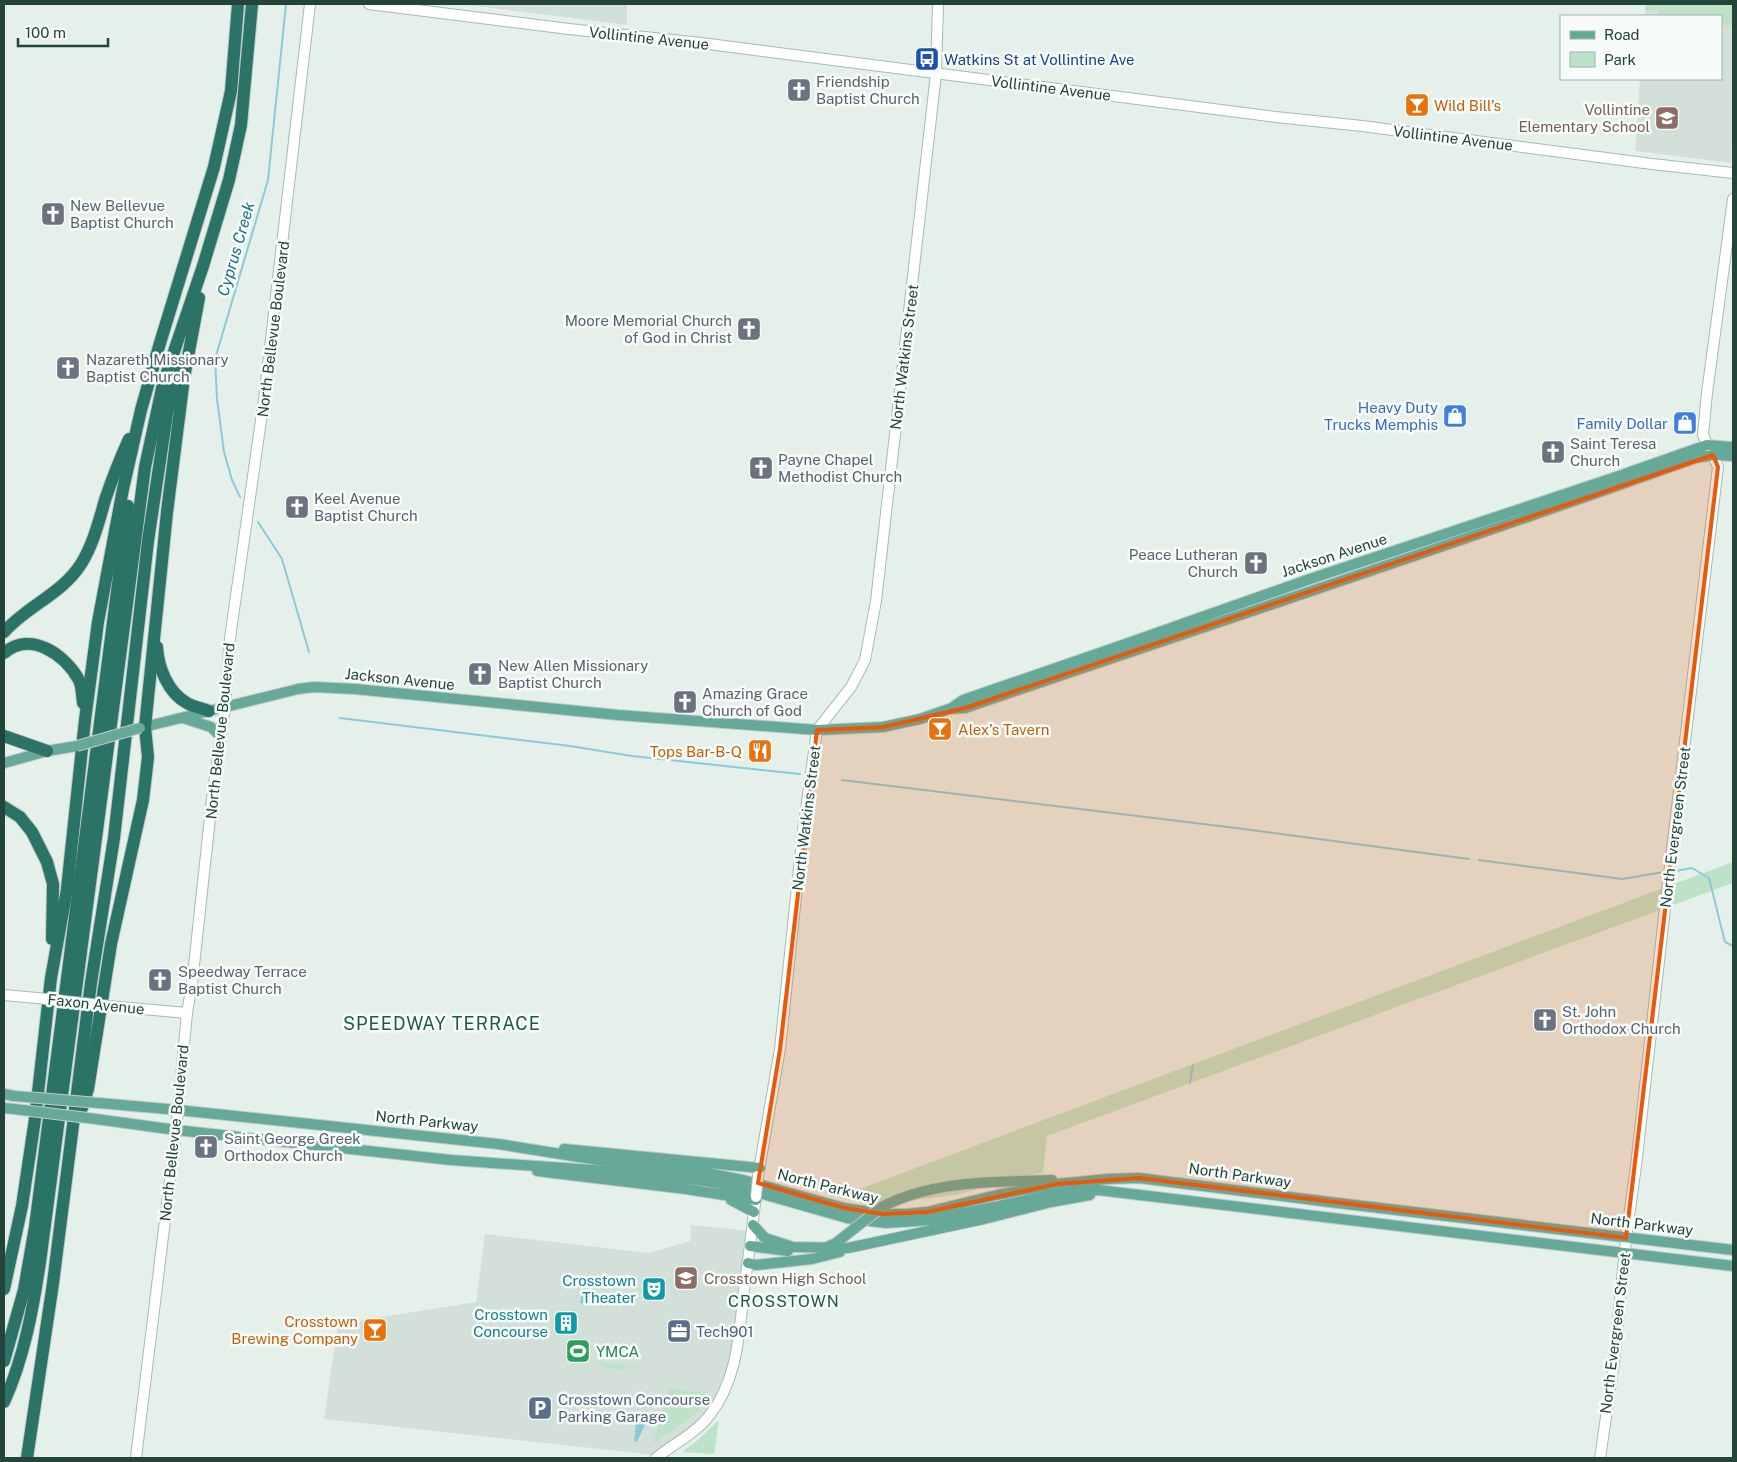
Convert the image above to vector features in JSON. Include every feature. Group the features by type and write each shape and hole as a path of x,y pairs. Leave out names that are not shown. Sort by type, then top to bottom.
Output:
{"highway":[{"path":"4,1289 22,1206 35,1119 51,978 67,889 85,720 98,622 123,489 141,410 214,168 231,91 238,5"},
{"path":"4,1402 23,1349 40,1262 145,467 163,384 203,266 229,180 241,125 252,6"},
{"path":"73,1136 88,1089 111,944 143,800 148,757 143,728 184,378 209,247"},
{"path":"27,1458 52,1292 92,984 114,838 148,541 174,376 203,266"},
{"path":"4,632 12,623 61,587 81,565 96,532 120,460 141,410"},
{"path":"4,1361 24,1290 35,1227 138,424"},
{"path":"156,613 157,652 163,673 171,689 187,703 209,711"},
{"path":"4,653 7,650 24,644 38,645 50,650 65,661 80,682 85,720"},
{"path":"4,736 48,751"},
{"path":"4,806 20,818 32,832 47,862 53,884 51,978"}],"main road":[{"name":"Jackson Avenue","path":"950,710 963,700 1117,648 1310,579 1707,445 1733,447"},
{"name":"Jackson Avenue","path":"4,763 48,751 77,746 225,706 306,688 330,686 608,714 817,730 883,727 965,708 1203,626 1308,593 1695,458 1713,454 1733,456"},
{"path":"182,718 211,727 221,737"},
{"name":"North Parkway","path":"9,1095 178,1110 498,1144 598,1160 725,1175 844,1208 882,1214 926,1212 1057,1184 1139,1178 1733,1250"},
{"name":"North Parkway","path":"9,1108 176,1130 494,1164 607,1171 725,1184 847,1218 886,1223 932,1220 1073,1191 1113,1191 1733,1266"},
{"path":"498,1144 587,1150 759,1172"},
{"path":"494,1164 546,1173 756,1199"},
{"path":"752,1225 765,1238 777,1243 793,1247 822,1249 836,1243 882,1207 901,1197 929,1190 967,1184 1108,1179"},
{"path":"750,1246 797,1252 848,1248 929,1232 1051,1202 1113,1191"},
{"path":"721,1195 754,1212"},
{"path":"748,1262 756,1265 812,1259 834,1254 848,1248"}],"street":[{"name":"North Bellevue Boulevard","path":"136,1458 176,1130 187,1013 225,706 230,638 269,366 310,4"},
{"name":"Vollintine Avenue","path":"369,4 701,43 1733,173"},
{"name":"North Watkins Street","path":"656,1458 694,1432 705,1421 718,1404 727,1386 736,1356 759,1172 780,1049 817,730 852,687 865,660 876,601 936,74 938,4"},
{"name":"North Evergreen Street","path":"1600,1458 1614,1362 1626,1238 1718,467 1703,435 1733,199"},
{"name":"Faxon Avenue","path":"4,995 187,1013"}],"highlighted area":[{"path":"1713,455 1718,467 1626,1238 1139,1178 1057,1184 927,1212 882,1214 844,1208 758,1183 780,1049 817,730 883,727 965,708"}],"shaded area":[{"path":"461,4 627,4 627,25"},
{"path":"1646,4 1733,4 1731,163 1635,151 1640,80 1722,80 1722,15 1645,15"},
{"path":"691,1225 752,1231 736,1356 718,1404 659,1456 673,1458 656,1458 657,1456 646,1454 324,1419 338,1324 476,1302 485,1234 649,1253 690,1241"}],"green space":[{"path":"1646,4 1733,4 1733,26 1722,25 1722,15 1659,15 1659,10 1645,10"},
{"path":"1733,862 1733,883 1047,1136 1043,1172 956,1195 871,1205 838,1197"},
{"path":"594,1361 642,1368 628,1366 624,1370 603,1367"},
{"path":"668,1388 704,1393 709,1397 694,1415 653,1444"},
{"path":"719,1420 714,1454 682,1452 698,1440"}],"water":[{"path":"582,1294 602,1296 601,1305 580,1303"},
{"path":"637,1414 649,1416 637,1442 634,1441"}],"waterway":[{"name":"Cyprus Creek","path":"240,497 232,480 224,452 217,399 215,359 268,180 286,4"},
{"path":"258,522 282,559 309,652"},
{"path":"340,718 570,746 632,756 800,774"},
{"path":"842,780 1236,828 1469,859"},
{"path":"1479,860 1622,879 1664,872"},
{"path":"1675,871 1692,868 1709,878 1725,942 1733,946"},
{"path":"1190,1083 1193,1065"}],"place":[{"name":"Watkins St at Vollintine Ave","path":"927,59"},
{"name":"Friendship Baptist Church","path":"799,90"},
{"name":"Wild Bill’s","path":"1417,105"},
{"name":"Vollintine Elementary School","path":"1667,118"},
{"name":"New Bellevue Baptist Church","path":"53,214"},
{"name":"Moore Memorial Church of God in Christ","path":"749,329"},
{"name":"Nazareth Missionary Baptist Church","path":"68,368"},
{"name":"Heavy Duty Trucks Memphis","path":"1455,416"},
{"name":"Family Dollar","path":"1685,423"},
{"name":"Saint Teresa Church","path":"1553,452"},
{"name":"Payne Chapel Methodist Church","path":"761,468"},
{"name":"Keel Avenue Baptist Church","path":"297,507"},
{"name":"Peace Lutheran Church","path":"1256,563"},
{"name":"New Allen Missionary Baptist Church","path":"480,674"},
{"name":"Amazing Grace Church of God","path":"685,702"},
{"name":"Alex’s Tavern","path":"940,729"},
{"name":"Tops Bar-B-Q","path":"760,751"},
{"name":"Speedway Terrace Baptist Church","path":"160,980"},
{"name":"St. John Orthodox Church","path":"1545,1020"},
{"name":"Saint George Greek Orthodox Church","path":"206,1147"},
{"name":"Crosstown High School","path":"686,1278"},
{"name":"Crosstown Theater","path":"654,1289"},
{"name":"Crosstown Concourse","path":"566,1323"},
{"name":"Crosstown Brewing Company","path":"375,1330"},
{"name":"Tech901","path":"679,1331"},
{"name":"YMCA","path":"578,1351"},
{"name":"Crosstown Concourse Parking Garage","path":"540,1408"}],"district":[{"name":"SPEEDWAY TERRACE","path":"442,1023"},
{"name":"CROSSTOWN","path":"784,1301"}]}
